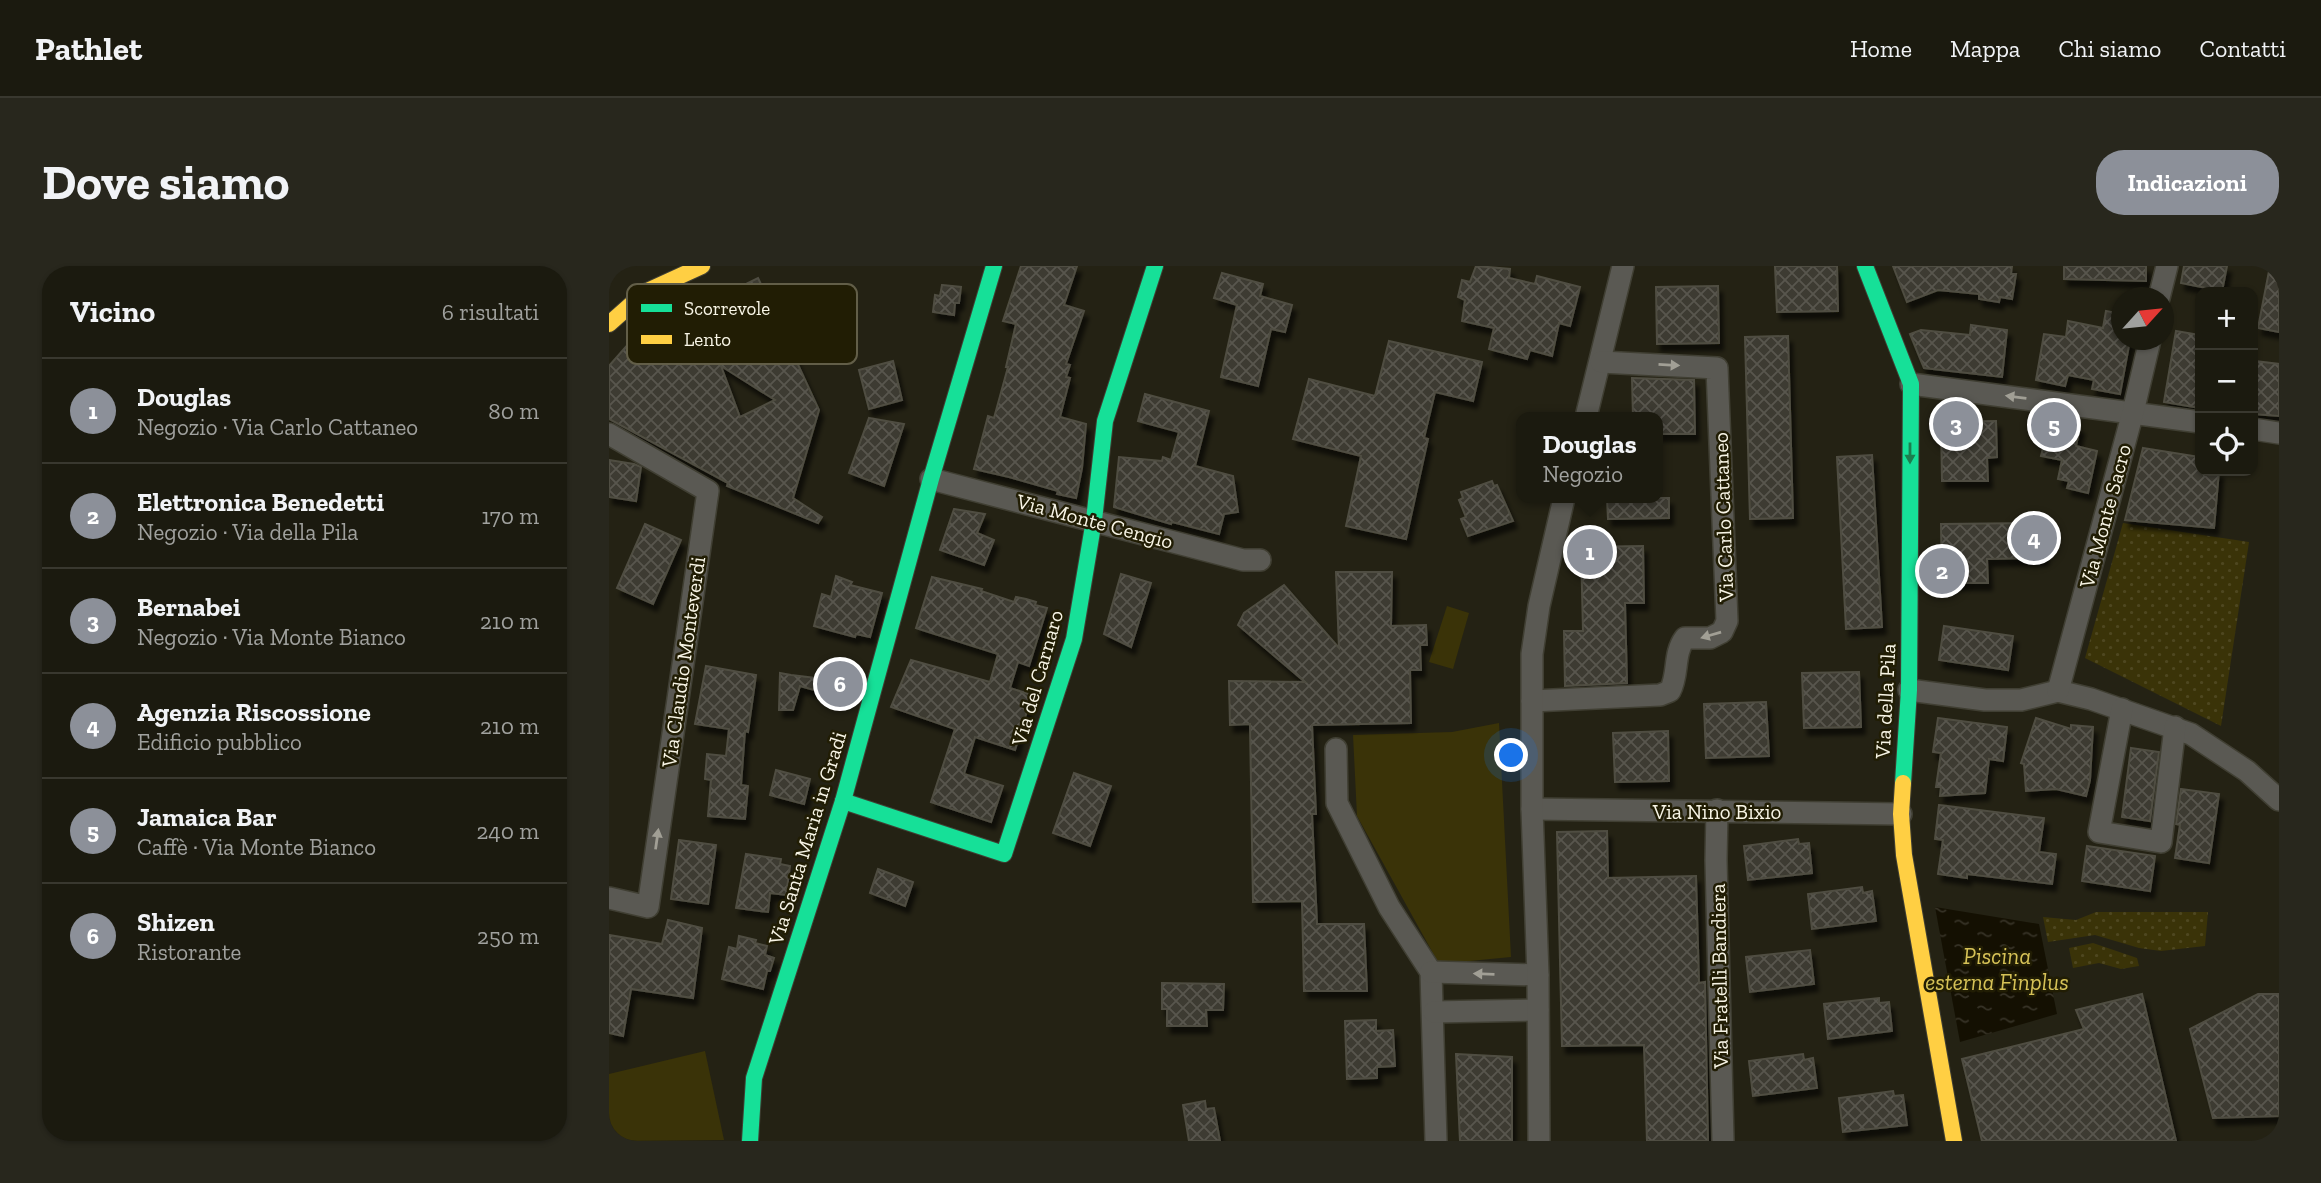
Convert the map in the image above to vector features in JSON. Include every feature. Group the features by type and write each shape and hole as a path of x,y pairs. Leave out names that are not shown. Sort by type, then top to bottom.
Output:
{"street":[{"path":"663,284 702,266"},
{"name":"Via Santa Maria in Gradi","path":"750,1141 754,1078 843,801 931,479 994,266"},
{"name":"Via del Carnaro","path":"843,801 1004,854 1074,639 1094,520 1105,421 1155,266"},
{"name":"Via della Pila","path":"1865,266 1911,384 1909,690 1901,814 1905,855 1954,1141"},
{"path":"2162,287 2167,266"},
{"path":"1587,412 1620,271"},
{"path":"609,324 627,308"},
{"name":"Via Monte Sacro","path":"2058,691 2148,350"},
{"name":"Via Carlo Cattaneo","path":"1532,701 1660,695 1670,691 1674,683 1678,646 1685,638 1710,638 1723,632 1727,621 1717,368 1601,362"},
{"path":"1911,384 2195,421"},
{"path":"2258,430 2279,433"},
{"name":"Via Claudio Monteverdi","path":"609,434 708,491 648,906 609,898"},
{"name":"Via Monte Cengio","path":"931,479 1243,560 1260,560"},
{"path":"1539,1141 1538,975 1532,809 1532,654 1539,606 1563,503"},
{"path":"1909,690 1997,700 2021,700 2058,691 2122,709 2191,734 2247,771 2279,800"},
{"path":"2122,709 2099,832 2161,842 2175,727"},
{"path":"1336,749 1337,803 1389,907 1431,972 1436,1141"},
{"name":"Via Nino Bixio","path":"1532,809 1901,814"},
{"name":"Via Fratelli Bandiera","path":"1717,810 1723,1141"},
{"path":"1431,972 1538,975"},
{"path":"1434,1012 1538,1010"}],"shaded area":[{"path":"2123,523 2249,542 2221,726 2085,658"},
{"path":"1447,606 1469,613 1453,669 1429,662"},
{"path":"1499,723 1511,957 1439,964 1357,816 1353,735 1452,732"},
{"path":"2096,912 2208,912 2205,946 2161,951 2139,948 2095,935 2048,942 2043,917 2076,920"},
{"path":"2093,943 2137,958 2139,966 2121,969 2099,963 2073,968 2069,948"},
{"path":"705,1051 724,1140 609,1141 609,1074"}],"water":[{"name":"Piscina esterna Finplus","path":"1935,907 2039,924 2057,1014 1960,1042"}],"building":[{"path":"1021,266 1077,266 1064,305 1084,311 1066,364 1070,365 1066,377 1070,378 1060,417 1086,424 1076,498 974,469 988,416 994,418 1008,367 1016,324 1003,321"},
{"path":"1476,266 1510,269 1509,278 1535,284 1537,276 1580,287 1570,326 1559,323 1552,356 1530,350 1527,359 1489,349 1494,328 1462,321 1465,300 1458,297 1462,280 1470,282"},
{"path":"1775,266 1837,266 1838,311 1777,312"},
{"path":"1893,266 2012,266 2011,274 2016,274 2012,299 2000,297 1999,302 1979,299 1979,294 1938,290 1907,302"},
{"path":"2064,266 2146,266 2146,281 2064,279"},
{"path":"2184,266 2227,266 2223,287 2181,283"},
{"path":"2270,266 2279,266 2279,332 2258,328"},
{"path":"1222,273 1263,284 1260,296 1292,305 1285,332 1271,329 1258,386 1221,377 1237,305 1214,298"},
{"path":"758,278 761,284 746,284"},
{"path":"942,285 961,287 954,315 933,312 935,295 940,296"},
{"path":"1718,286 1719,343 1657,344 1656,287"},
{"path":"2106,311 2111,312 2111,350 2128,350 2120,394 2092,389 2094,380 2068,375 2065,386 2036,380 2044,334 2066,337 2068,321 2103,328"},
{"path":"1971,325 2007,330 2002,377 1924,368 1910,334 1921,330 1970,335"},
{"path":"2176,331 2195,334 2195,407 2164,402"},
{"path":"1788,336 1793,518 1750,519 1745,337"},
{"path":"1389,341 1482,362 1473,401 1435,392 1424,438 1428,439 1406,539 1346,526 1361,456 1293,439 1309,379 1375,396"},
{"path":"627,346 627,364 798,364 819,410 793,498 822,517 818,523 727,486 728,483 609,419 609,366","holes":["721,366 775,400 740,417"]},
{"path":"893,361 902,400 869,409 859,370"},
{"path":"2258,361 2279,364 2279,416 2258,414"},
{"path":"1632,378 1694,380 1695,434 1663,434 1663,412 1633,412"},
{"path":"1145,394 1209,411 1195,466 1233,476 1238,512 1224,514 1219,534 1172,522 1171,524 1114,507 1119,457 1162,461 1163,457 1171,460 1179,432 1138,421"},
{"path":"869,418 904,424 884,486 849,473"},
{"path":"2040,418 2080,427 2076,446 2097,451 2088,493 2067,488 2069,481 2058,479 2062,460 2041,456 2045,440 2035,438"},
{"path":"1996,421 1997,457 1987,458 1988,481 1942,481 1941,422"},
{"path":"2143,448 2195,456 2195,476 2219,476 2214,528 2125,520"},
{"path":"1872,455 1882,627 1846,629 1837,457"},
{"path":"609,460 641,467 636,501 609,497"},
{"path":"1492,481 1494,486 1497,485 1513,521 1468,536 1461,519 1466,517 1459,500 1463,498 1461,492"},
{"path":"1663,498 1669,498 1669,518 1608,519 1607,503 1663,503"},
{"path":"954,509 985,514 977,533 994,540 984,565 940,550"},
{"path":"2036,523 2036,539 2043,539 2044,558 1987,559 1988,583 1942,583 1941,524"},
{"path":"645,524 681,540 653,604 617,588"},
{"path":"1643,546 1644,603 1625,603 1627,683 1565,686 1564,631 1583,631 1581,547"},
{"path":"1336,572 1392,572 1391,626 1426,625 1427,645 1420,645 1421,670 1410,670 1411,723 1312,725 1316,814 1312,814 1317,924 1364,924 1367,991 1304,991 1302,901 1253,902 1250,724 1230,725 1229,681 1305,682 1238,625 1244,613 1284,585 1339,648"},
{"path":"1121,574 1151,583 1131,647 1104,634"},
{"path":"836,576 852,582 850,585 882,593 870,637 856,634 855,637 814,626 822,594 831,597"},
{"path":"932,577 982,589 981,591 1014,602 1016,597 1026,599 1047,608 1029,666 1018,662 1010,688 1032,695 1015,750 975,737 964,774 1003,786 991,822 931,802 955,729 891,707 911,660 990,682 998,654 916,628"},
{"path":"1944,626 2013,636 2008,670 1939,660"},
{"path":"706,666 756,675 748,732 745,731 741,785 748,786 745,819 708,816 711,780 705,779 707,754 726,756 729,729 695,724"},
{"path":"1859,672 1861,727 1804,728 1802,673"},
{"path":"780,673 850,682 846,699 800,686 793,710 779,710"},
{"path":"1766,702 1769,756 1706,758 1704,704"},
{"path":"1938,718 2007,727 2003,761 1989,759 1985,793 1940,796 1941,787 1936,787 1941,753 1933,752"},
{"path":"2036,718 2071,729 2071,725 2093,727 2090,780 2086,796 2056,789 2026,791 2024,764 2021,763"},
{"path":"1668,731 1669,781 1615,782 1613,733"},
{"path":"2131,748 2159,752 2150,821 2122,817"},
{"path":"776,770 810,779 804,804 770,795"},
{"path":"1074,773 1111,786 1090,846 1053,833"},
{"path":"2181,789 2219,794 2209,863 2175,858 2180,825 2176,824"},
{"path":"1939,805 2044,818 2039,852 2056,854 2052,884 1967,874 1967,878 1938,874 1943,840 1935,839"},
{"path":"1607,831 1608,878 1696,876 1699,983 1705,982 1708,1141 1647,1141 1644,1045 1562,1046 1557,832"},
{"path":"1798,839 1799,844 1809,843 1812,873 1748,880 1744,846"},
{"path":"679,840 716,845 708,904 671,899"},
{"path":"2087,846 2155,856 2150,891 2082,881"},
{"path":"746,854 781,859 780,864 790,866 786,895 770,893 768,912 736,908"},
{"path":"878,869 913,882 905,906 870,893"},
{"path":"1862,887 1863,893 1872,891 1876,921 1812,929 1808,894"},
{"path":"668,920 702,928 693,998 631,989 623,1036 609,1033 609,935 662,944"},
{"path":"739,936 767,946 765,955 774,958 770,971 767,971 763,989 722,979 729,947 737,949"},
{"path":"1810,950 1814,984 1750,992 1746,957"},
{"path":"1162,983 1224,984 1223,1010 1206,1010 1207,1026 1167,1026 1167,1009 1162,1009"},
{"path":"2142,994 2176,1141 1982,1141 1962,1059 2084,1029 2076,1010"},
{"path":"2258,994 2279,994 2279,1116 2213,1118 2190,1029"},
{"path":"1879,998 1879,1003 1889,1002 1892,1031 1828,1039 1824,1004"},
{"path":"1376,1020 1376,1031 1393,1030 1395,1066 1377,1067 1377,1078 1347,1079 1345,1021"},
{"path":"1456,1054 1512,1057 1512,1141 1460,1141"},
{"path":"1803,1054 1804,1060 1813,1058 1817,1088 1753,1096 1749,1061"},
{"path":"1893,1091 1894,1096 1903,1095 1907,1125 1843,1132 1839,1098"},
{"path":"1205,1101 1206,1109 1214,1108 1220,1141 1189,1141 1183,1105"}],"traffic: fast":[{"path":"750,1141 754,1078 843,801 931,479 994,266"},
{"path":"843,801 1004,854 1074,639 1094,520 1105,421 1155,266"},
{"path":"1865,266 1911,384 1909,690 1903,783"}],"traffic: slow":[{"path":"663,284 702,266"},
{"path":"609,324 627,308"},
{"path":"1903,783 1901,814 1904,855 1954,1141"}],"place":[{"name":"Bernabei","path":"1956,424"},
{"name":"Jamaica Bar","path":"2054,425"},
{"name":"Agenzia Riscossione","path":"2034,538"},
{"name":"Douglas","path":"1590,552"},
{"name":"Elettronica Benedetti","path":"1942,571"},
{"name":"Shizen","path":"840,684"}]}
